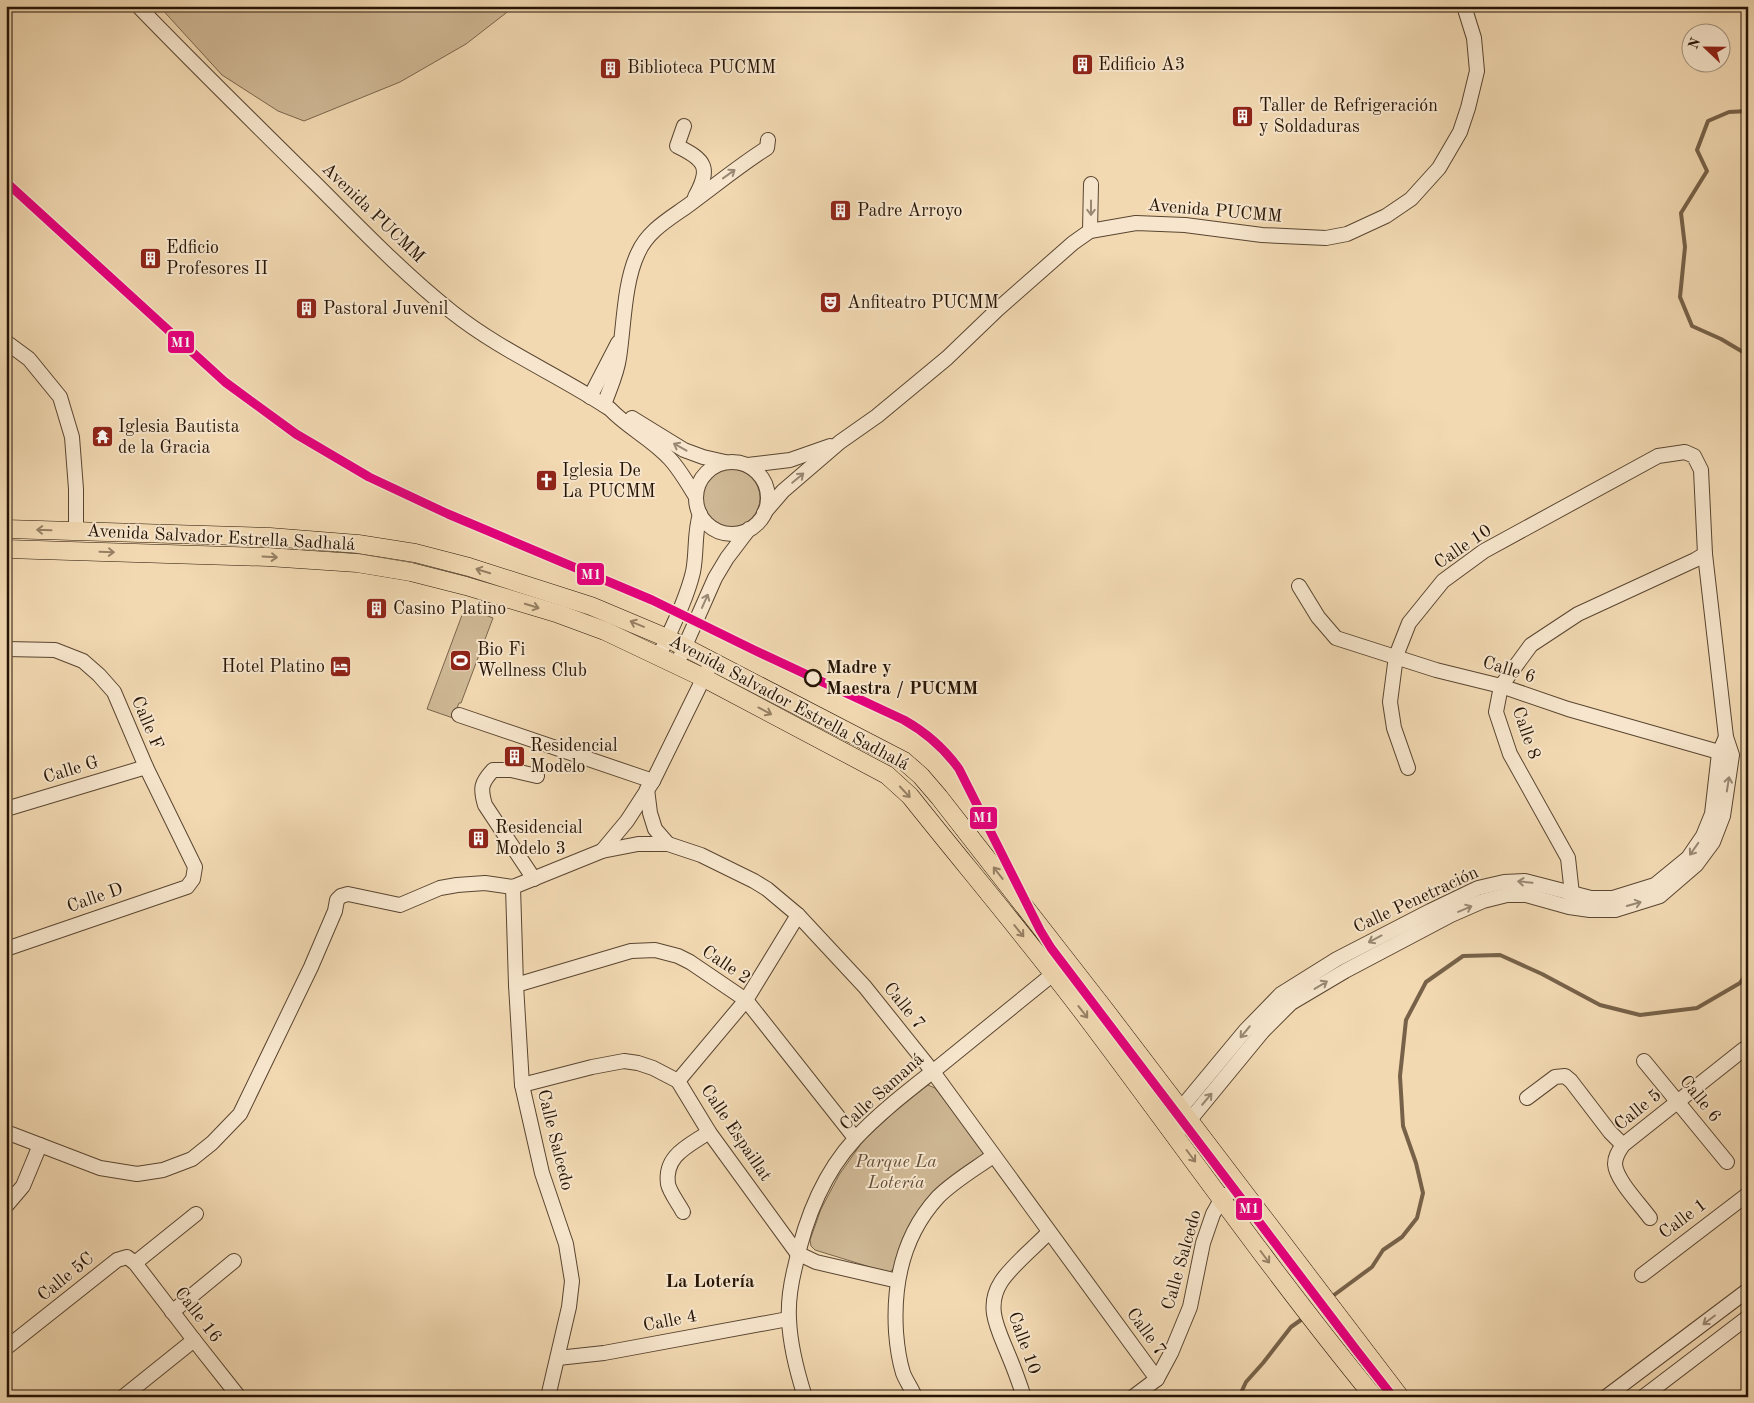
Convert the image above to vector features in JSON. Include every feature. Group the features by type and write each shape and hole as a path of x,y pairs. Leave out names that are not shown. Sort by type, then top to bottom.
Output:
{"main road":[{"name":"Avenida Salvador Estrella Sadhalá","path":"6,529 270,537 358,544 414,553 469,567 565,596 685,646 904,761 917,772 939,797 1054,944 1400,1397"},
{"name":"Avenida Salvador Estrella Sadhalá","path":"6,549 268,557 357,563 411,572 559,614 598,628 677,664 887,775 900,786 1053,974 1236,1218 1374,1397"}],"street":[{"name":"Avenida PUCMM","path":"138,6 222,92 417,282 453,312 481,333 518,356 607,407 625,414 684,450 703,457 726,462"},
{"name":"Avenida PUCMM","path":"764,512 783,491 840,442 877,416 947,358 998,309 1073,243 1090,231 1136,223 1185,225 1262,235 1326,238 1347,234 1386,216 1410,199 1439,168 1460,132 1468,108 1477,72 1474,38 1464,6"},
{"path":"684,126 677,146 695,155 703,164 704,172 703,182 691,204"},
{"path":"607,407 619,359 632,271 638,253 652,232 724,177 767,148 768,140"},
{"path":"1090,184 1090,231"},
{"path":"590,396 621,338"},
{"path":"6,342 29,360 60,397 72,437 76,489 76,531"},
{"name":"Avenida PUCMM","path":"607,407 621,421 653,443 670,459 696,497"},
{"name":"Avenida PUCMM","path":"748,465 790,460 840,442"},
{"name":"Calle Penetración","path":"1171,1130 1265,1019 1291,1003 1354,958 1483,901 1507,896 1526,895 1571,900 1590,910 1615,910 1660,896 1696,865 1713,842 1723,816 1726,736 1705,554 1701,470 1694,456 1685,452"},
{"name":"Calle 10","path":"1408,768 1394,728 1390,702 1396,656 1409,623 1443,581 1484,551 1658,456 1685,452"},
{"path":"726,462 738,462 748,465 764,481 767,491 767,502 764,512 755,525 749,529 727,534 716,530 700,514 696,497 698,485 705,474 714,466 726,462"},
{"path":"659,656 693,572 696,555 696,530 700,514"},
{"path":"677,664 726,558 749,529"},
{"name":"Calle 8","path":"1571,900 1568,858 1510,754 1496,712 1501,686 1531,645 1578,614 1705,554"},
{"name":"Calle 6","path":"1299,586 1318,617 1336,638 1436,670 1501,686 1568,710 1726,754"},
{"name":"Calle F","path":"6,649 55,650 83,661 114,692 146,767 192,859 195,867 193,880"},
{"path":"602,851 627,821 650,785 712,660"},
{"path":"459,714 650,785"},
{"name":"Calle G","path":"6,809 146,767"},
{"path":"534,879 485,805 481,792 484,779 493,770 512,770 537,776"},
{"path":"650,785 650,813 655,829 668,844"},
{"name":"Calle 7","path":"514,887 602,851 638,844 668,844 701,855 754,881 772,893 798,915 865,987 932,1072 1157,1379"},
{"name":"Calle D","path":"6,948 187,887 193,880"},
{"path":"6,1132 100,1168 137,1174 163,1170 192,1159 212,1143 240,1114 311,967 339,898 348,894 400,905 440,888 457,885 485,883 514,887"},
{"name":"Calle Salcedo","path":"514,887 516,985 522,1085 542,1172 566,1244 572,1281 569,1307 548,1397"},
{"path":"678,1081 746,1000 798,915"},
{"name":"Calle 2","path":"516,985 631,951 655,950 690,962 746,1000 855,1138"},
{"name":"Calle Samaná","path":"805,1397 799,1378 788,1319 792,1276 805,1224 826,1177 855,1138 885,1110 1053,974"},
{"name":"Calle 5","path":"1650,1218 1618,1173 1615,1163 1617,1154 1623,1145 1746,1048"},
{"name":"Calle 6","path":"1644,1061 1727,1162"},
{"name":"Calle Espaillat","path":"522,1085 592,1067 624,1062 638,1063 653,1068 678,1081 709,1132 797,1253"},
{"path":"1527,1098 1556,1077 1565,1076 1571,1081 1610,1132 1623,1145"},
{"path":"683,1212 668,1186 669,1166 676,1154 709,1132"},
{"path":"6,1206 23,1186 40,1145"},
{"path":"916,1397 903,1373 897,1344 895,1316 898,1281 905,1251 922,1218 939,1196 959,1179 994,1156"},
{"name":"Calle Salcedo","path":"1133,1397 1157,1379 1171,1353 1190,1307 1203,1243 1213,1214 1222,1198 1239,1187"},
{"name":"Calle 1","path":"1642,1275 1748,1194"},
{"name":"Calle 5C","path":"6,1348 116,1260 131,1260 196,1214"},
{"name":"Calle 10","path":"1024,1397 995,1325 994,1301 996,1290 1002,1280 1049,1232"},
{"path":"797,1253 816,1262 898,1281"},
{"name":"Calle 16","path":"131,1260 239,1397"},
{"path":"172,1312 234,1261"},
{"path":"1606,1397 1748,1290"},
{"path":"1643,1397 1748,1317"},
{"name":"Calle 4","path":"558,1358 604,1352 788,1319"},
{"path":"123,1397 194,1340"}],"green space":[{"path":"159,6 515,6 466,44 400,82 304,121 278,111 222,75"},
{"path":"731,469 747,474 755,482 760,498 755,514 747,522 731,527 715,522 707,514 702,498 707,482 715,474"},
{"name":"Bio Fi Wellness Club","path":"465,607 493,618 461,703 459,703 453,718 427,709"},
{"name":"Parque La Lotería","path":"928,1085 935,1088 984,1151 982,1157 938,1192 896,1266 890,1272 815,1250 811,1246 810,1240 821,1209 839,1175 863,1141 920,1088"}],"waterway":[{"path":"1748,111 1729,112 1708,121 1697,150 1707,171 1681,213 1685,247 1680,297 1692,326 1721,339 1748,355"},
{"path":"1330,1298 1372,1267 1383,1250 1402,1237 1417,1218 1423,1193 1416,1163 1403,1126 1400,1076 1406,1020 1426,982 1463,956 1500,955 1542,974 1600,1005 1640,1015 1697,1008 1740,983 1748,972"},
{"path":"1239,1397 1246,1382 1291,1327 1305,1317"}],"transit line":[{"name":"M1","path":"6,182 225,382 296,434 369,477 448,514 652,600 904,720 934,741 959,769 1040,930 1051,948 1393,1397"}],"place":[{"name":"Edificio A3","path":"1082,65"},
{"name":"Biblioteca PUCMM","path":"611,68"},
{"name":"Taller de Refrigeración y Soldaduras","path":"1243,116"},
{"name":"Padre Arroyo","path":"841,211"},
{"name":"Edficio Profesores II","path":"150,258"},
{"name":"Anfiteatro PUCMM","path":"831,303"},
{"name":"Pastoral Juvenil","path":"307,309"},
{"name":"Iglesia Bautista de la Gracia","path":"102,437"},
{"name":"Iglesia De La PUCMM","path":"546,481"},
{"name":"Casino Platino","path":"377,609"},
{"name":"Bio Fi Wellness Club","path":"461,660"},
{"name":"Hotel Platino","path":"341,667"},
{"name":"Madre y Maestra / PUCMM","path":"813,678"},
{"name":"Residencial Modelo","path":"514,756"},
{"name":"Residencial Modelo 3","path":"479,838"}],"district":[{"name":"La Lotería","path":"710,1282"}]}
